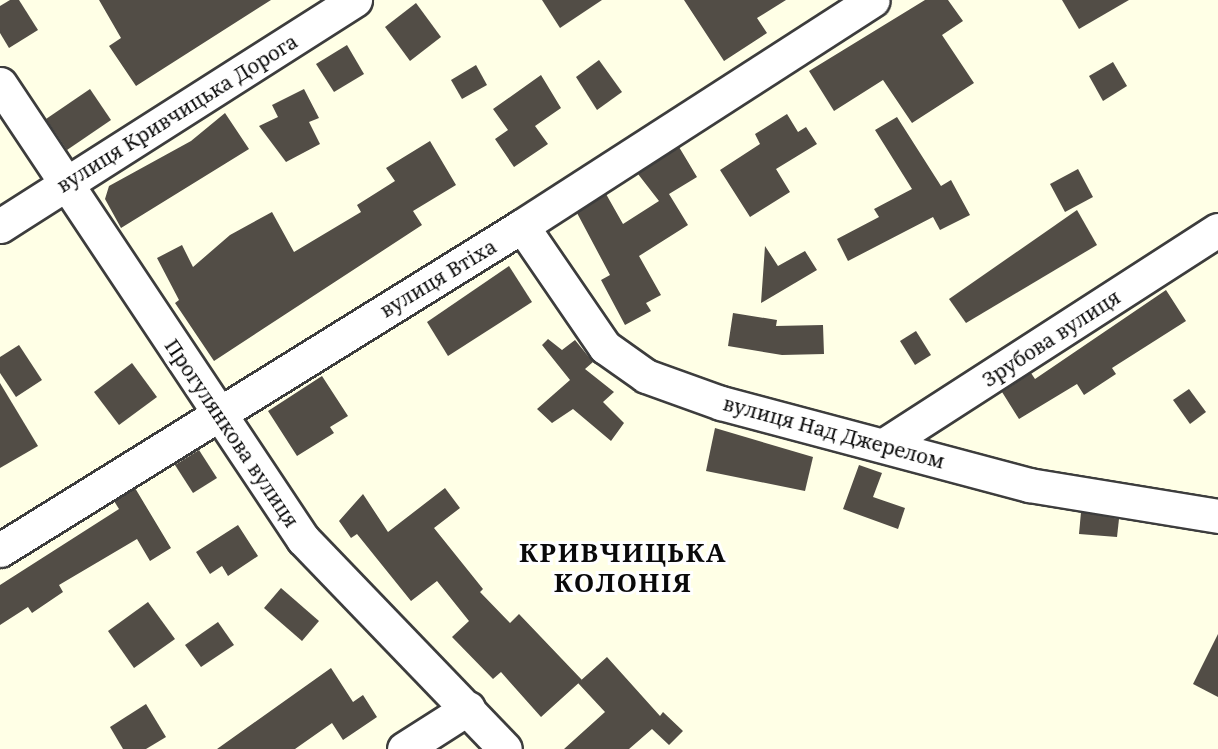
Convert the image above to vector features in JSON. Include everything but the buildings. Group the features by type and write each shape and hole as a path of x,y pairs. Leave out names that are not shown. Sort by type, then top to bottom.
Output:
{"street":[{"name":"вулиця Кривчицька Дорога","path":"0,226 355,0"},
{"name":"вулиця Втіха","path":"0,550 218,412 522,226 873,0"},
{"name":"Прогулянкова вулиця","path":"0,84 64,184 303,539 340,584 468,708 505,749"},
{"name":"вулиця Над Джерелом","path":"522,226 605,347 646,376 721,403 1029,485 1218,516"},
{"name":"Зрубова вулиця","path":"884,445 1218,230"},
{"path":"404,749 468,708"}],"district":[{"name":"КРИВЧИЦЬКА КОЛОНІЯ","path":"623,568"}]}
